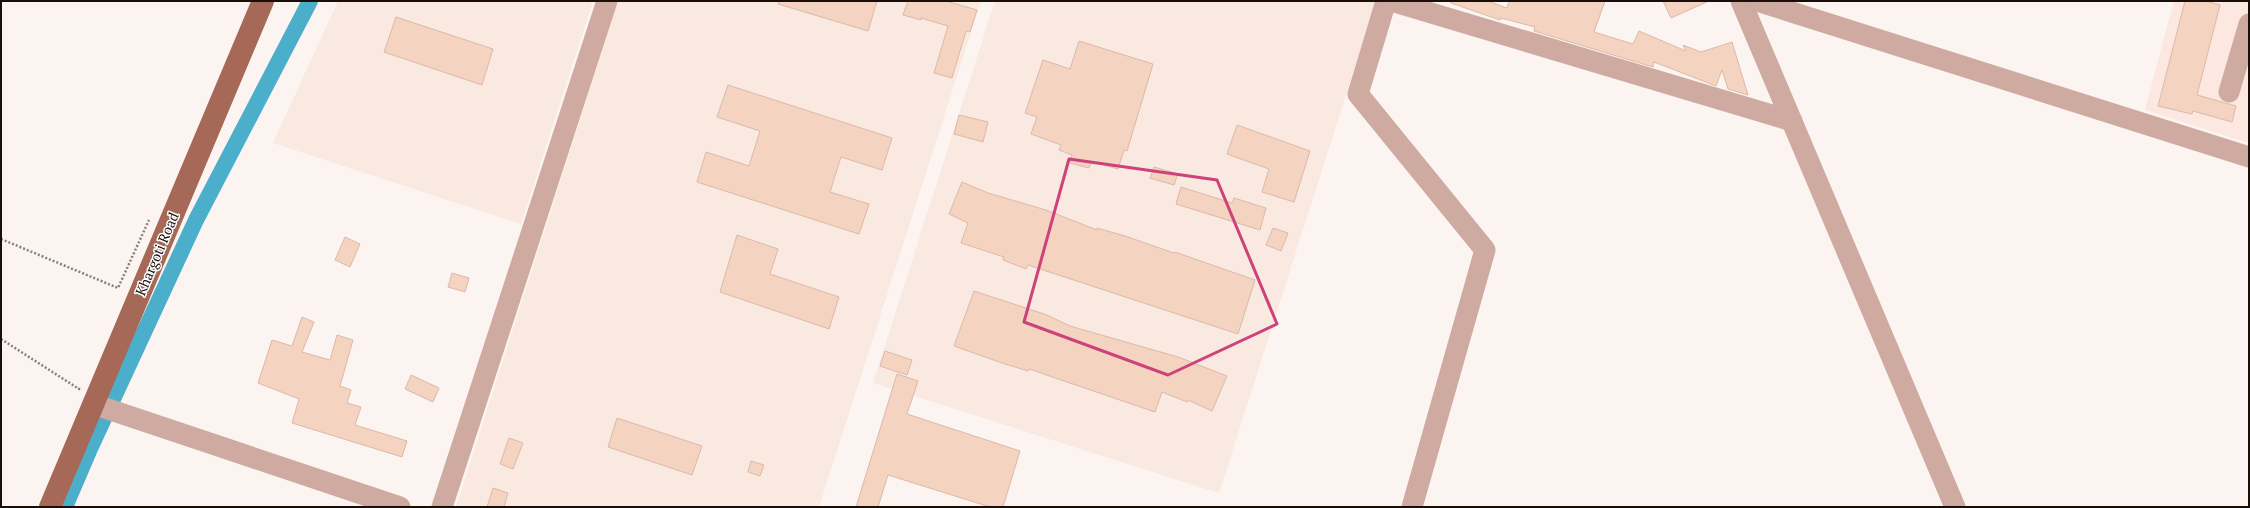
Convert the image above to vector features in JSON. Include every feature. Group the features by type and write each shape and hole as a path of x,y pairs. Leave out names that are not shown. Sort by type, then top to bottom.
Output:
{"main road":[{"name":"Khargoti Road","path":"50,507 263,1"}],"street":[{"path":"442,507 607,1"},
{"path":"1386,1 1358,94 1485,250 1412,507"},
{"path":"1391,1 1792,121"},
{"path":"1741,1 1956,507"},
{"path":"1757,1 2249,157"},
{"path":"2229,92 2247,37"},
{"path":"93,404 400,507"}],"path":[{"path":"1,239 118,288 151,216"},
{"path":"1,339 78,389 81,382"}],"highlighted area":[{"path":"1069,159 1217,180 1277,324 1168,375 1024,322"}],"shaded area":[{"path":"338,1 593,1 521,224 273,143"},
{"path":"618,1 981,1 819,507 456,507"},
{"path":"995,1 1376,1 1219,493 873,383"},
{"path":"2174,1 2249,1 2249,143 2145,110"}],"building":[{"path":"779,1 877,1 868,31 778,4"},
{"path":"908,1 946,1 977,10 970,32 966,31 952,78 934,73 948,26 921,18 921,20 903,15"},
{"path":"1451,1 1488,1 1507,8 1509,1 1605,1 1594,32 1633,44 1639,31 1686,51 1683,45 1701,52 1732,42 1748,95 1728,89 1722,70 1716,86 1654,62 1653,67 1534,31 1535,27 1501,18 1500,20 1451,3"},
{"path":"1663,1 1709,1 1671,18"},
{"path":"2185,1 2205,1 2220,5 2197,95 2236,106 2232,122 2193,111 2192,114 2158,106"},
{"path":"396,17 493,49 482,85 384,52"},
{"path":"1079,41 1153,64 1127,151 1124,150 1118,169 1091,161 1089,168 1070,163 1072,155 1059,150 1061,145 1031,134 1037,117 1025,113 1043,60 1070,69"},
{"path":"728,85 892,138 882,170 841,157 830,192 869,204 859,234 697,182 706,152 749,166 760,131 717,117"},
{"path":"959,115 988,122 983,142 954,134"},
{"path":"1237,125 1310,151 1294,202 1262,192 1269,169 1227,154"},
{"path":"1154,167 1178,174 1174,185 1150,178"},
{"path":"962,182 988,193 1046,210 1097,230 1097,228 1125,236 1255,280 1238,334 1028,265 1026,269 1003,260 1004,257 961,243 968,223 949,214"},
{"path":"1181,187 1232,203 1234,198 1266,208 1260,230 1176,204"},
{"path":"1273,228 1288,233 1281,251 1266,245"},
{"path":"737,235 778,249 770,274 839,297 829,329 720,292"},
{"path":"345,237 360,244 350,267 335,260"},
{"path":"452,273 469,278 465,292 448,287"},
{"path":"974,291 1047,315 1070,326 1178,357 1227,376 1212,411 1188,400 1187,402 1162,392 1155,412 1029,369 1028,371 1002,363 954,346"},
{"path":"302,317 314,322 302,352 330,360 337,335 353,340 340,386 351,390 347,403 361,407 355,425 407,441 402,457 292,423 299,399 258,383 272,340 292,346"},
{"path":"885,351 912,360 907,375 880,366"},
{"path":"897,374 918,381 907,414 1020,451 1003,507 990,507 888,475 878,507 856,507"},
{"path":"411,375 439,388 433,402 405,389"},
{"path":"617,418 702,446 692,475 608,447"},
{"path":"509,438 523,443 513,469 500,464"},
{"path":"751,461 764,465 760,476 748,472"},
{"path":"493,488 508,493 504,507 487,507"}],"waterway":[{"path":"65,507 89,451 196,220 310,1"}]}
